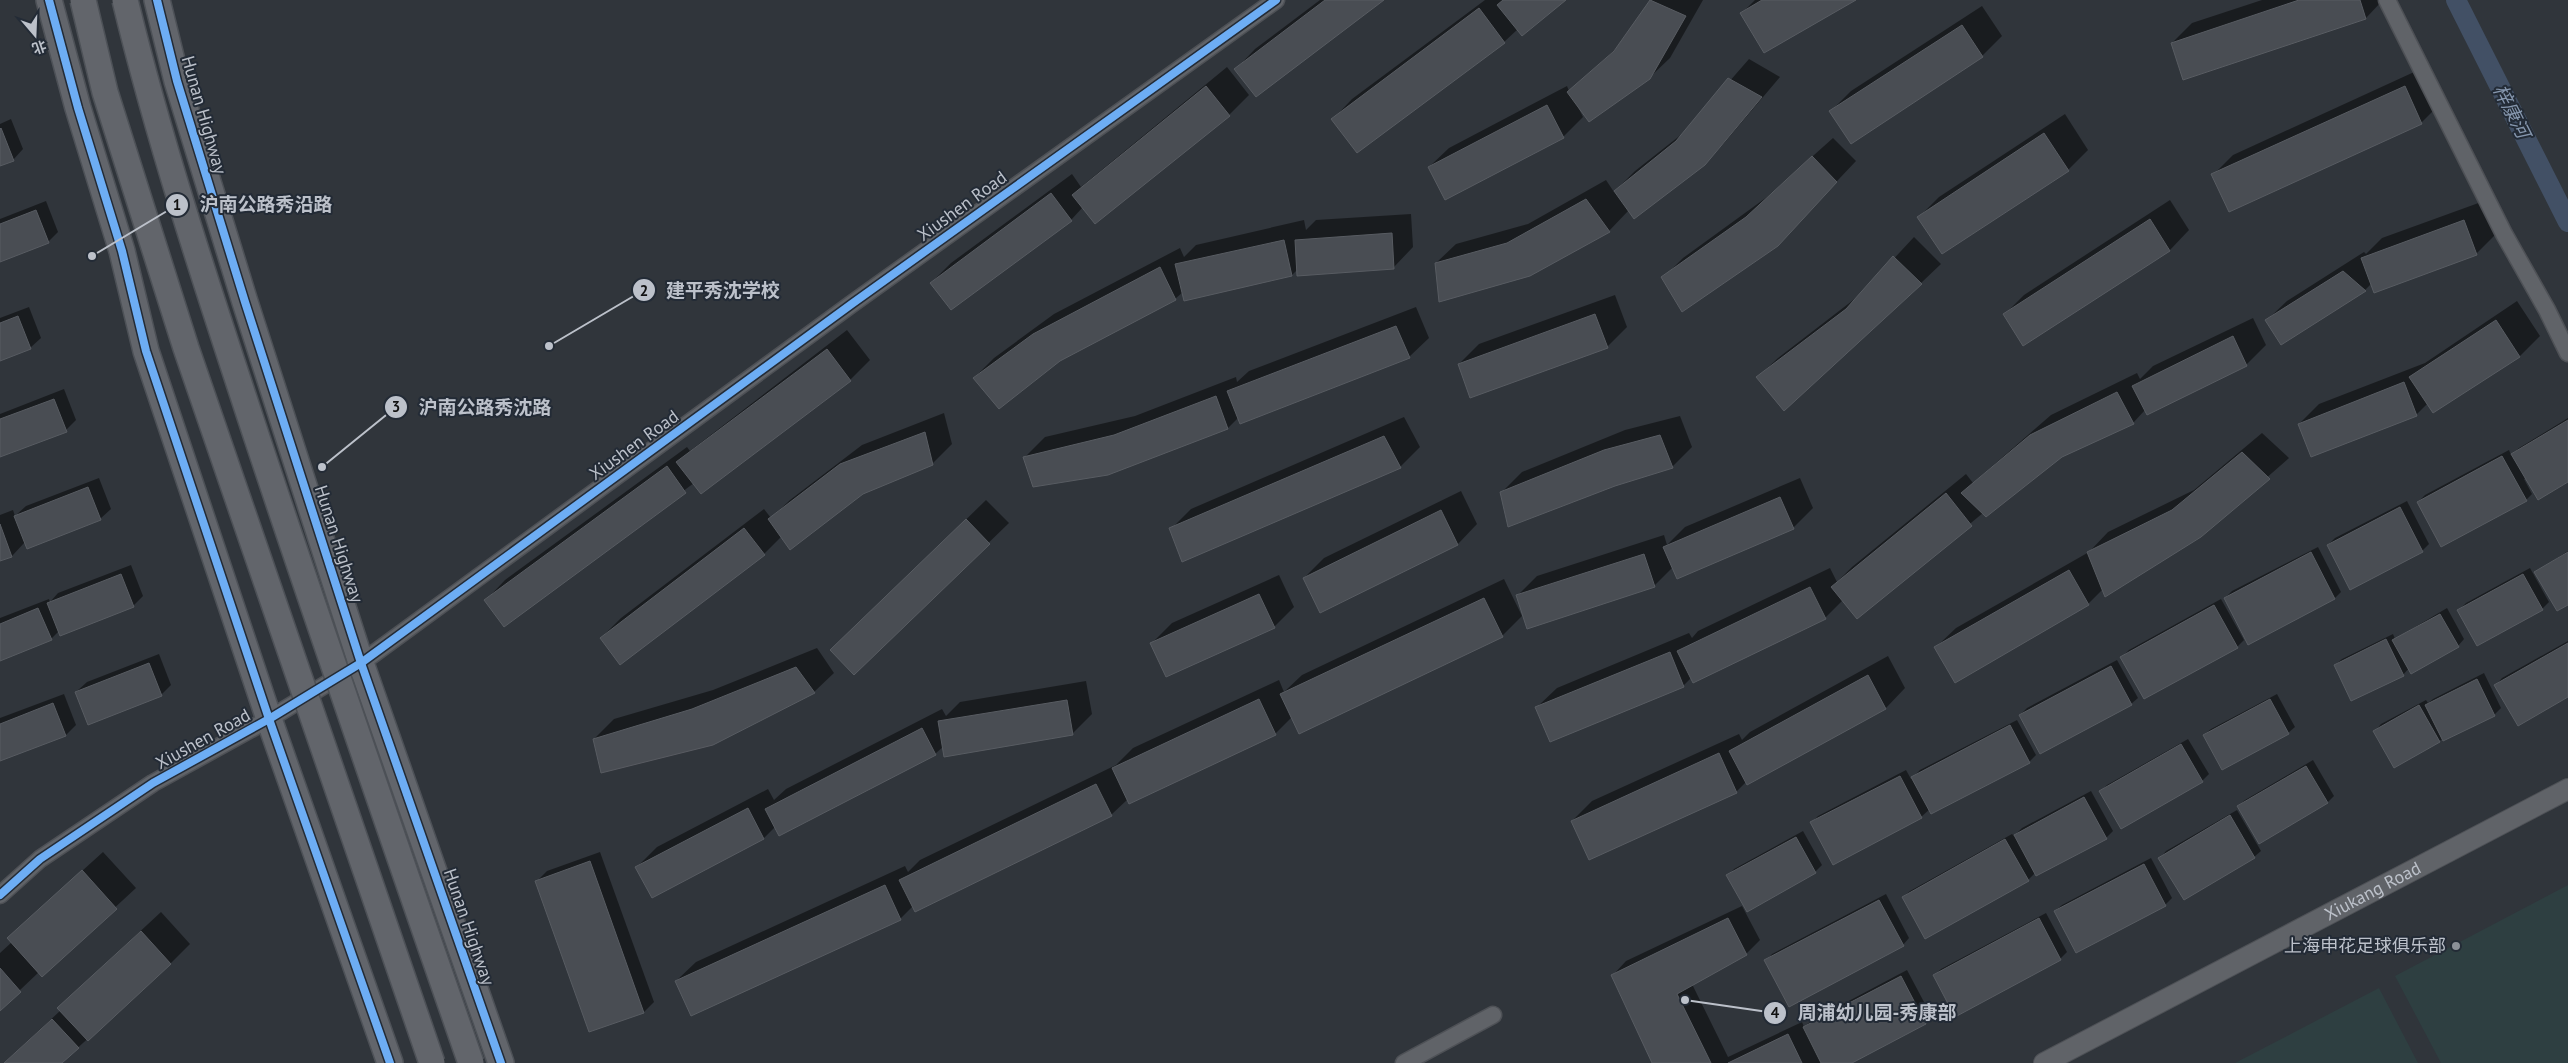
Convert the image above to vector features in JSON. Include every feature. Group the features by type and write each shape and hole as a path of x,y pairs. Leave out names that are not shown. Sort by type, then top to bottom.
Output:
{"main road":[{"path":"50,0 78,108 122,251 146,351 269,719 390,1063"},
{"path":"83,0 106,92 186,348 432,1063"},
{"path":"125,0 144,79 192,242 328,651 472,1063"},
{"name":"Hunan Highway","path":"157,0 177,81 242,293 361,663 501,1063"}],"street":[{"name":"Xiushen Road","path":"0,896 40,859 153,783 269,719 361,663 845,309 1276,0"},
{"path":"2387,0 2504,234 2547,310 2568,353"},
{"name":"Xiukang Road","path":"2044,1063 2568,788"},
{"path":"1404,1063 1493,1016"}],"shaded area":[{"path":"2568,885 2568,1063 2441,1063 2395,976"},
{"path":"2379,988 2418,1063 2235,1063"}],"building":[{"path":"1325,0 1384,0 1256,97 1234,69"},
{"path":"1503,0 1566,0 1522,36 1497,5"},
{"path":"1650,0 1686,16 1650,79 1589,122 1567,92 1614,51"},
{"path":"1762,0 1856,0 1764,53 1740,13"},
{"path":"2299,0 2360,0 2366,19 2183,80 2171,43"},
{"path":"1479,8 1505,43 1357,153 1331,119"},
{"path":"1962,25 1983,57 1851,144 1829,111"},
{"path":"1728,78 1762,97 1705,165 1634,219 1614,191 1676,141"},
{"path":"1206,86 1230,116 1095,224 1072,195"},
{"path":"2405,86 2422,124 2229,212 2211,174"},
{"path":"1547,105 1564,138 1445,200 1428,167"},
{"path":"0,129 14,161 0,166"},
{"path":"2044,133 2069,171 1942,254 1917,217"},
{"path":"1812,156 1837,182 1778,246 1682,312 1661,277 1746,217"},
{"path":"1051,193 1072,221 951,310 930,283"},
{"path":"1586,199 1610,232 1530,276 1439,302 1435,263 1507,243"},
{"path":"36,210 49,243 0,262 0,224"},
{"path":"2150,219 2170,251 2023,346 2003,314"},
{"path":"2464,220 2477,255 2374,293 2361,258"},
{"path":"1392,233 1394,269 1297,276 1295,240"},
{"path":"1284,240 1292,276 1184,301 1175,264"},
{"path":"1893,256 1922,284 1784,411 1756,377 1846,309"},
{"path":"1160,267 1176,300 1060,361 999,409 973,378 1033,334"},
{"path":"2343,271 2366,291 2281,345 2265,320"},
{"path":"1595,314 1608,348 1470,398 1458,364"},
{"path":"18,316 31,349 0,361 0,323"},
{"path":"2496,320 2520,357 2433,413 2409,377"},
{"path":"1396,326 1410,358 1240,424 1227,391"},
{"path":"2233,336 2247,366 2147,415 2132,386"},
{"path":"827,349 851,381 701,494 676,462"},
{"path":"2404,382 2417,416 2311,457 2298,424"},
{"path":"2117,392 2134,424 2062,457 1986,517 1961,493 2030,435"},
{"path":"1216,396 1228,429 1108,475 1033,487 1023,457 1114,435"},
{"path":"54,399 67,432 0,457 0,419"},
{"path":"2568,420 2568,482 2538,500 2511,454"},
{"path":"925,432 933,465 863,494 790,550 768,519 840,464"},
{"path":"1660,435 1673,468 1615,486 1508,527 1500,492 1604,450"},
{"path":"1384,436 1401,468 1182,562 1169,528"},
{"path":"2242,452 2270,479 2201,537 2105,597 2087,552 2172,510"},
{"path":"2502,456 2527,501 2441,547 2417,502"},
{"path":"667,466 686,493 504,627 484,600"},
{"path":"88,487 101,520 27,549 14,516"},
{"path":"1946,493 1972,526 1857,619 1831,587"},
{"path":"1780,497 1794,529 1677,579 1663,547"},
{"path":"2400,507 2423,552 2350,590 2327,545"},
{"path":"1441,510 1458,545 1320,613 1303,578"},
{"path":"966,519 990,544 854,675 830,650"},
{"path":"0,524 12,557 0,561"},
{"path":"744,528 765,555 620,665 600,638"},
{"path":"2311,552 2335,599 2248,645 2224,598"},
{"path":"2568,552 2568,605 2557,611 2534,572"},
{"path":"1644,554 1655,587 1527,629 1516,595"},
{"path":"2069,570 2089,605 1955,683 1934,647"},
{"path":"121,574 134,607 60,636 47,603"},
{"path":"2523,574 2543,610 2477,646 2457,610"},
{"path":"1810,587 1826,619 1693,683 1677,651"},
{"path":"1259,594 1275,628 1166,677 1150,643"},
{"path":"1484,598 1503,637 1299,734 1280,694"},
{"path":"2214,605 2238,648 2144,699 2120,657"},
{"path":"38,608 52,640 0,661 0,624"},
{"path":"2440,614 2459,647 2411,674 2392,640"},
{"path":"2386,639 2404,676 2351,701 2334,665"},
{"path":"2568,643 2568,697 2518,726 2494,685"},
{"path":"1670,652 1684,687 1550,742 1535,707"},
{"path":"149,663 162,696 88,725 75,692"},
{"path":"2111,666 2132,705 2040,754 2019,715"},
{"path":"796,667 815,693 713,745 601,773 593,739 692,709"},
{"path":"1868,675 1886,709 1747,785 1729,751"},
{"path":"2477,679 2495,716 2443,741 2425,705"},
{"path":"1259,699 1276,735 1129,804 1112,768"},
{"path":"2270,699 2289,734 2222,770 2203,735"},
{"path":"1067,700 1073,735 944,757 938,721"},
{"path":"53,703 66,736 0,761 0,724"},
{"path":"2419,705 2440,742 2394,768 2373,731"},
{"path":"2010,725 2030,763 1931,814 1911,777"},
{"path":"922,728 936,755 779,836 765,809"},
{"path":"2181,744 2203,782 2121,829 2099,791"},
{"path":"1719,753 1737,793 1589,860 1571,821"},
{"path":"2306,766 2328,803 2259,844 2237,806"},
{"path":"1900,776 1922,818 1833,865 1810,822"},
{"path":"1096,784 1112,816 915,912 899,880"},
{"path":"2084,797 2107,839 2036,876 2014,835"},
{"path":"748,808 764,839 652,898 635,867"},
{"path":"2230,815 2255,858 2184,900 2158,858"},
{"path":"1796,837 1816,873 1747,912 1726,875"},
{"path":"2005,839 2029,881 1925,939 1902,897"},
{"path":"590,861 644,1013 589,1032 535,881"},
{"path":"2144,864 2166,906 2076,953 2054,911"},
{"path":"82,870 117,909 42,977 7,938"},
{"path":"885,885 901,920 691,1016 675,981"},
{"path":"1879,900 1904,946 1789,1007 1764,960"},
{"path":"1728,918 1747,955 1677,994 1711,1063 1652,1063 1611,975"},
{"path":"2039,918 2061,960 1955,1017 1933,975"},
{"path":"141,931 171,964 88,1041 57,1008"},
{"path":"0,968 21,992 0,1011"},
{"path":"1901,976 1926,1024 1852,1063 1821,1063 1803,1027"},
{"path":"52,1019 79,1048 62,1063 4,1063"},
{"path":"1788,1034 1802,1063 1728,1063"}],"waterway":[{"name":"梓康河","path":"2456,0 2568,222"}],"cycle path":[{"path":"49,0 78,108 122,251 146,351 269,719 390,1063"},
{"path":"157,0 177,81 245,302 361,663 501,1063"},
{"path":"0,895 40,859 153,783 269,719 361,663 853,303 1276,0"}],"place":[{"name":"沪南公路秀沿路","path":"92,256"},
{"name":"建平秀沈学校","path":"549,346"},
{"name":"沪南公路秀沈路","path":"322,467"},
{"name":"上海申花足球俱乐部","path":"2456,946"},
{"name":"周浦幼儿园-秀康部","path":"1685,1000"}]}
